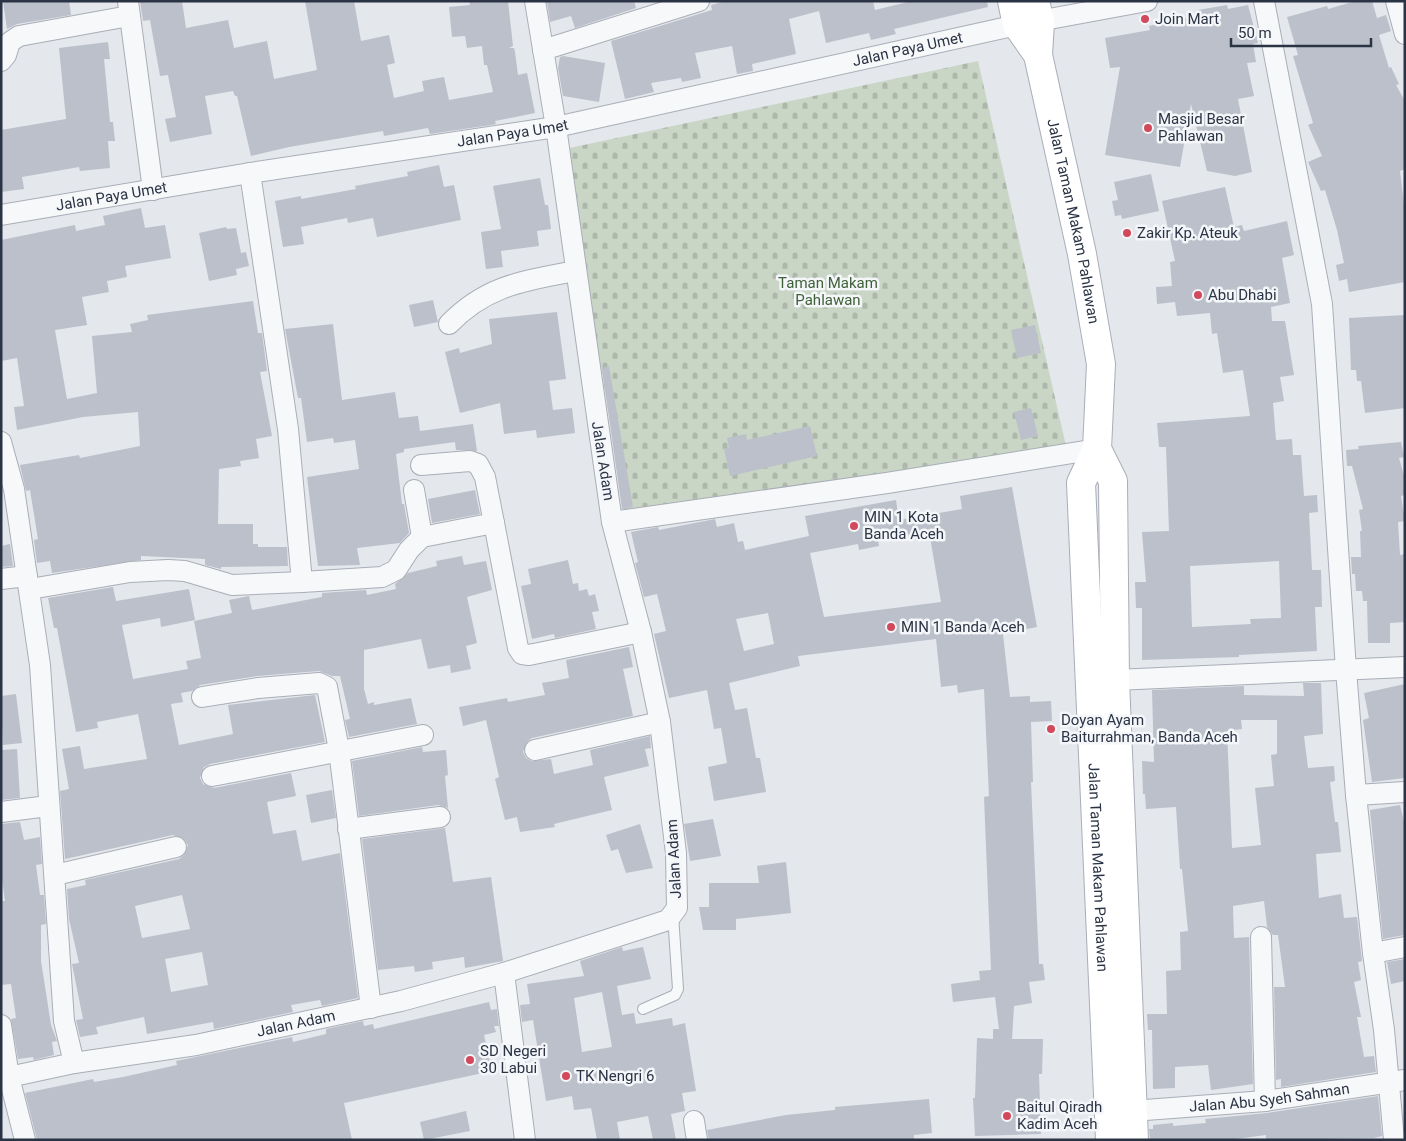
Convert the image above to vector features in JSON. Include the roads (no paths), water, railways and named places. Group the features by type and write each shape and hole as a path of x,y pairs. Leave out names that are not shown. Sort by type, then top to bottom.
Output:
{"street":[{"name":"Jalan Adam","path":"9,1077 74,1063 196,1045 371,1008 504,973 668,920 677,908 676,853 660,722 641,632 612,522 556,127 535,1"},
{"path":"543,50 699,1"},
{"name":"Jalan Paya Umet","path":"1,215 250,173 556,127 1026,12 1147,1"},
{"path":"1264,1 1322,304 1356,795 1373,953 1384,1030 1397,1081 1394,1140"},
{"path":"1396,1 1405,34"},
{"path":"1,61 6,55 10,42 19,36 129,9 153,190"},
{"name":"Jalan Taman Makam Pahlawan","path":"1026,12 1038,56 1082,254 1101,364 1097,449 1081,483 1110,1140"},
{"path":"250,173 288,429 302,582"},
{"path":"449,324 461,312 488,293 514,283 575,270"},
{"path":"1,442 14,489 29,583 42,699 64,1021 74,1063"},
{"path":"612,522 888,483 1097,449"},
{"name":"Jalan Taman Makam Pahlawan","path":"1097,449 1113,481 1115,680"},
{"path":"421,465 470,462 478,464 485,477 518,648 522,654 529,655 641,632"},
{"path":"414,490 422,537"},
{"path":"1,579 29,583 130,572 168,570 192,573 232,584 372,579 390,575 422,537 494,523"},
{"path":"1134,1140 1115,680 1405,667"},
{"path":"202,697 258,688 324,684 329,692 339,750 371,1008"},
{"path":"535,750 660,722"},
{"path":"212,776 423,735"},
{"path":"1356,795 1405,792"},
{"path":"1,812 48,806"},
{"path":"348,829 440,817"},
{"path":"55,875 176,847"},
{"path":"1261,937 1265,1101"},
{"path":"1373,953 1405,946"},
{"path":"504,973 525,1140"},
{"path":"1,1025 9,1077 24,1140"},
{"name":"Jalan Abu Syeh Sahman","path":"1132,1110 1265,1101 1397,1081"}],"lane":[{"path":"643,1008 675,995 678,989 673,914"}],"place":[{"name":"Join Mart","path":"1145,19"},
{"name":"Masjid Besar Pahlawan","path":"1148,128"},
{"name":"Zakir Kp. Ateuk","path":"1127,233"},
{"name":"Abu Dhabi","path":"1198,295"},
{"name":"MIN 1 Kota Banda Aceh","path":"854,526"},
{"name":"MIN 1 Banda Aceh","path":"891,627"},
{"name":"Doyan Ayam Baiturrahman, Banda Aceh","path":"1051,729"},
{"name":"SD Negeri 30 Labui","path":"470,1060"},
{"name":"TK Nengri 6","path":"566,1076"},
{"name":"Baitul Qiradh Kadim Aceh","path":"1007,1116"}],"park label":[{"name":"Taman Makam Pahlawan","path":"828,292"}]}
